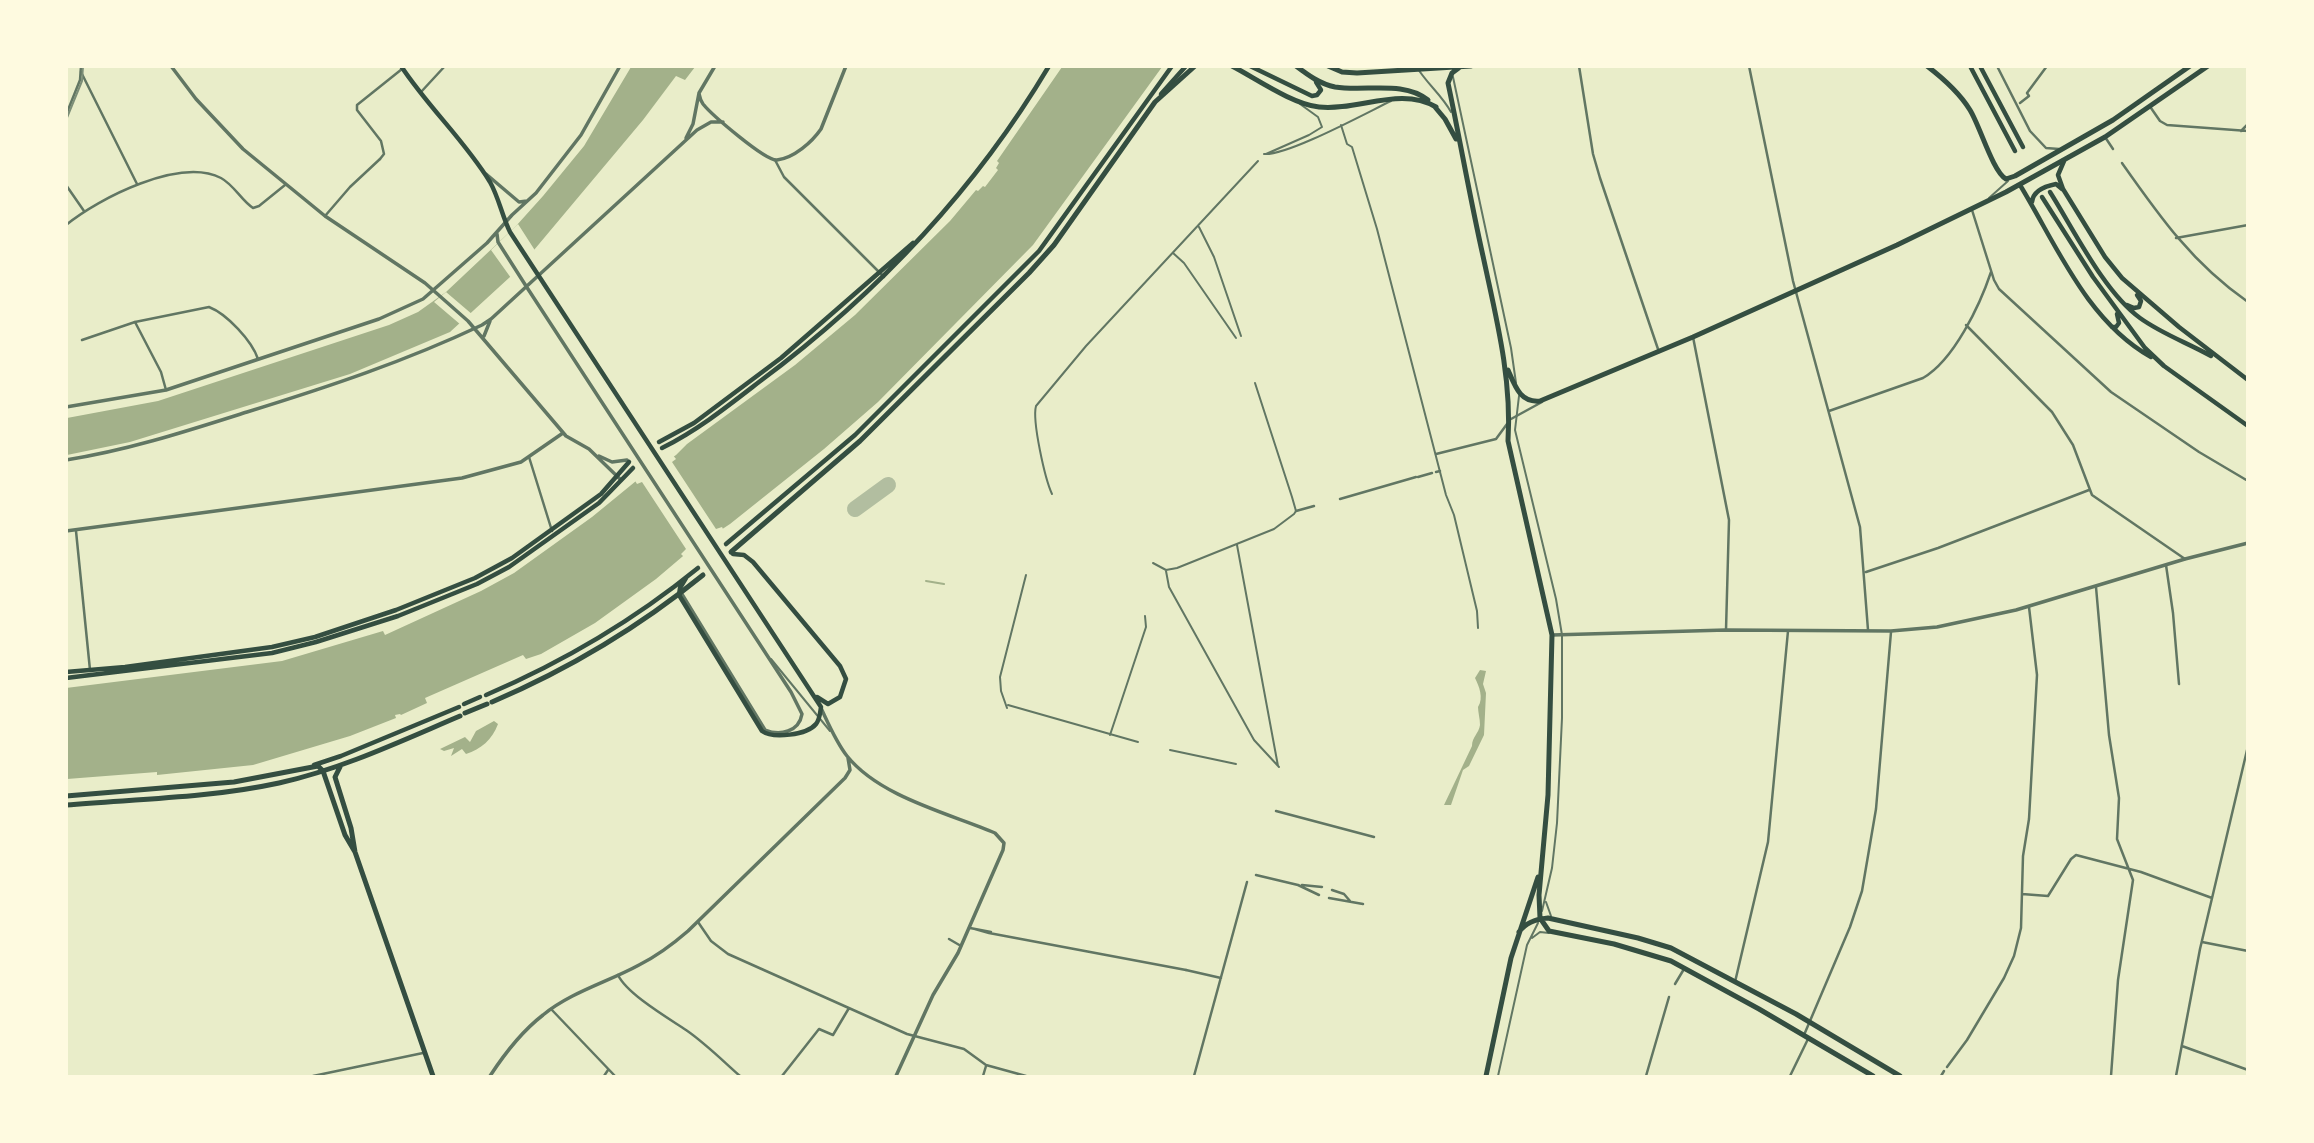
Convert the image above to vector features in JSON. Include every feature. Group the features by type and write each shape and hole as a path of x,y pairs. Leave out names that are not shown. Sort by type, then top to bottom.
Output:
{"main road":[{"path":"663,448 694,431 785,363 882,275 924,233 992,152 1049,66"},
{"path":"726,544 855,435 1024,267 1048,240 1172,66"},
{"path":"732,553 860,441 1038,264 1155,102 1186,66"},
{"path":"1155,102 1195,66"},
{"path":"1250,66 1315,96 1321,90 1313,79 1296,66"},
{"path":"1328,66 1342,72 1471,66"},
{"path":"1385,72 1394,66"},
{"path":"1927,66 1941,76"},
{"path":"1933,66 1970,110 1981,129 1998,172 2004,178 2015,176 2066,148 2130,109 2190,66"},
{"path":"1970,66 2015,151"},
{"path":"1980,66 2023,147"},
{"path":"1505,362 1517,390 1528,401 1549,399 1795,291 2020,185 2105,137 2208,66"},
{"path":"402,67 481,169 498,199 505,223 537,276 821,707 819,718 812,727 800,732 772,736 762,731 680,592 673,588"},
{"path":"1232,67 1312,106 1330,108 1415,99 1436,107"},
{"path":"1449,69 1448,83 1460,151 1505,362 1508,441 1552,635 1548,795 1539,895 1540,918 1545,928 1555,932 1659,956 1684,967 1873,1076"},
{"path":"1313,79 1335,87 1409,91 1421,95 1436,107 1451,127 1460,151"},
{"path":"2064,161 2058,175 2063,189 2105,257 2140,299 2140,305 2134,308 2123,303"},
{"path":"2032,205 2033,196 2040,190 2053,184 2063,189"},
{"path":"2020,185 2090,301 2109,326 2248,426"},
{"path":"2050,192 2123,303 2150,325 2221,361"},
{"path":"2042,197 2114,307 2155,359"},
{"path":"659,443 694,423 781,358 882,275"},
{"path":"2132,289 2248,380"},
{"path":"2109,326 2115,327 2119,323 2114,307"},
{"path":"66,678 272,653 398,616 477,584 509,567 599,503 630,463"},
{"path":"66,672 272,647 315,637 396,610 475,578 512,558 552,531 618,478"},
{"path":"732,553 744,555 753,562 841,666 846,679 840,697 825,704 811,692"},
{"path":"66,796 234,782 306,767 341,756 531,675 586,646 673,588 698,568"},
{"path":"66,805 235,791 281,783 342,765 546,678 591,654 654,614 703,575"},
{"path":"680,592 686,578"},
{"path":"342,765 335,777 351,828 355,852 433,1076"},
{"path":"306,767 318,766 323,771 345,835 355,852"},
{"path":"1486,1076 1506,978 1541,868"},
{"path":"1519,932 1526,924 1540,918 1662,945 1684,954 1811,1022 1900,1076"}],"street":[{"path":"66,115 81,66"},
{"path":"171,66 193,96 234,139 286,184 325,216 441,296 467,320 563,433 594,453 612,461 630,463"},
{"path":"420,93 445,66"},
{"path":"66,407 166,390 379,319 434,292 532,198 580,135 620,66"},
{"path":"683,142 693,124 699,93 715,66"},
{"path":"775,160 800,149 816,137 846,66"},
{"path":"1579,66 1593,154 1659,352"},
{"path":"1749,66 1795,291 1858,518 1865,572 1868,631"},
{"path":"1997,66 2030,131 2048,150 2066,148"},
{"path":"2018,105 2029,96 2028,93 2047,66"},
{"path":"325,216 349,187 384,154 383,145 357,110 357,105 402,67"},
{"path":"81,72 137,184"},
{"path":"699,93 704,104 723,122 775,160 784,177 882,275"},
{"path":"2150,107 2160,121 2168,125 2248,131"},
{"path":"66,460 146,443 328,387 377,370 475,328 491,319 683,142 708,123 716,120 723,122"},
{"path":"2241,131 2248,124"},
{"path":"2105,137 2113,149"},
{"path":"2122,163 2176,238 2216,279 2248,302"},
{"path":"481,169 519,202 532,198"},
{"path":"66,225 84,211 137,184 188,173 205,173 225,180 250,207 256,208 286,184"},
{"path":"66,185 84,211"},
{"path":"1972,209 1999,289 2100,384 2199,452 2248,481"},
{"path":"2176,238 2248,225"},
{"path":"497,234 498,242 517,272 722,584 801,710 800,723 791,731 772,733 760,724 680,592"},
{"path":"1829,411 1928,375 1945,359 1966,325 1983,295 1991,271"},
{"path":"82,340 135,322 209,307 249,340 258,359"},
{"path":"484,338 484,330 491,319"},
{"path":"135,322 161,372 166,390"},
{"path":"1966,325 2055,416 2074,448 2089,490 2099,502 2185,559"},
{"path":"1693,337 1729,520 1726,630"},
{"path":"1436,454 1496,439 1509,420 1549,399"},
{"path":"66,531 453,480 504,467 528,457 563,433"},
{"path":"594,453 618,478"},
{"path":"528,457 552,531"},
{"path":"1340,499 1436,472"},
{"path":"1865,572 1938,548 2089,490"},
{"path":"1296,511 1314,506"},
{"path":"76,531 90,671"},
{"path":"1552,635 1726,630 1891,631 1937,627 2029,607 2185,559 2248,543"},
{"path":"2166,565 2174,613 2179,684"},
{"path":"2096,587 2109,735 2119,803 2117,839 2133,880 2118,980 2111,1076"},
{"path":"1947,1067 1967,1040 2009,969 2021,928 2023,856 2029,819 2037,676 2029,607"},
{"path":"1735,982 1768,842 1788,631"},
{"path":"1790,1076 1850,927 1864,882 1876,809 1891,631"},
{"path":"490,1076 519,1037 551,1009 659,954 698,922 845,778 850,765 821,707"},
{"path":"2176,1076 2202,942 2248,746"},
{"path":"846,754 861,769 889,789 995,833 1002,837 1004,846 972,928 929,1004 896,1076"},
{"path":"1276,811 1374,837"},
{"path":"2022,894 2048,896 2076,855 2130,869 2212,898"},
{"path":"1256,875 1298,885 1322,887"},
{"path":"1194,1076 1247,882"},
{"path":"1298,885 1319,895"},
{"path":"1332,890 1344,894 1350,901"},
{"path":"1329,898 1363,904"},
{"path":"698,922 711,941 728,954 849,1009 916,1036 964,1049 986,1065 1026,1076"},
{"path":"972,928 1221,978"},
{"path":"949,939 961,947"},
{"path":"2202,942 2248,951"},
{"path":"1675,984 1684,967"},
{"path":"618,975 624,985 672,1023 686,1030 740,1076"},
{"path":"1646,1076 1670,997"},
{"path":"551,1009 615,1076"},
{"path":"782,1076 819,1029 833,1035 849,1009"},
{"path":"2182,1046 2248,1070"},
{"path":"313,1076 394,1061 424,1052"},
{"path":"984,1076 986,1065"},
{"path":"604,1076 608,1070"},
{"path":"1941,1076 1944,1071"}],"lane":[{"path":"1417,68 1425,80 1440,93 1456,121"},
{"path":"1449,69 1511,348 1517,390 1515,430 1556,599 1562,635 1562,719 1557,822 1546,897 1540,918 1527,944 1497,1076"},
{"path":"1293,98 1320,119 1322,127 1264,154 1274,153 1342,125 1395,100"},
{"path":"1342,125 1347,144 1352,147 1359,165 1436,454 1436,472 1454,515 1477,611 1478,628"},
{"path":"1052,494 1036,424 1036,406 1086,346 1258,161"},
{"path":"1981,204 2015,176"},
{"path":"1198,226 1213,254 1241,336"},
{"path":"1173,253 1184,263 1236,338"},
{"path":"1153,564 1166,570 1237,545 1279,526 1296,511 1255,383"},
{"path":"1166,570 1169,587 1254,740 1279,767 1237,545"},
{"path":"1026,575 1000,677 1001,691 1007,706 1138,742"},
{"path":"1110,736 1146,627 1145,616"},
{"path":"764,650 836,738"},
{"path":"1170,750 1236,764"},
{"path":"1546,897 1548,912 1556,920"},
{"path":"1527,944 1537,933 1555,932"}],"shaded area":[{"path":"631,67 695,67 685,80 676,76 643,120 534,250 510,277 450,332 350,374 130,442 67,455 67,418 158,401 389,325 418,312 446,292 516,226 543,196 584,146"},
{"path":"1062,67 1162,67 1033,245 878,402 730,524 689,551 656,579 595,623 541,654 526,659 523,655 425,698 427,703 401,715 395,715 396,718 350,736 253,765 157,775 157,772 67,779 66,688 282,661 383,631 385,635 514,573 795,365 855,315 950,221 976,190 985,187 998,170 997,161"},
{"path":"1480,670 1486,671 1483,684 1486,693 1484,735 1469,766 1463,770 1451,805 1444,805 1479,728 1478,707 1481,696 1475,678"},
{"path":"494,721 498,724 493,735 476,749 466,754 462,749 451,756 454,748 444,751 440,749 465,737 470,742 476,731"}],"pier":[{"path":"518,224 536,252 511,278 491,250"},
{"path":"446,292 473,315 461,325 434,302"},
{"path":"672,454 676,459 672,462 716,529 722,527 724,531 685,558 681,554 686,549 642,482 637,484 634,479"}],"waterway":[{"path":"926,581 944,584"}],"taxiway":[{"path":"855,509 888,485"}],"tram line":[{"path":"66,120 82,81 83,66"}]}
